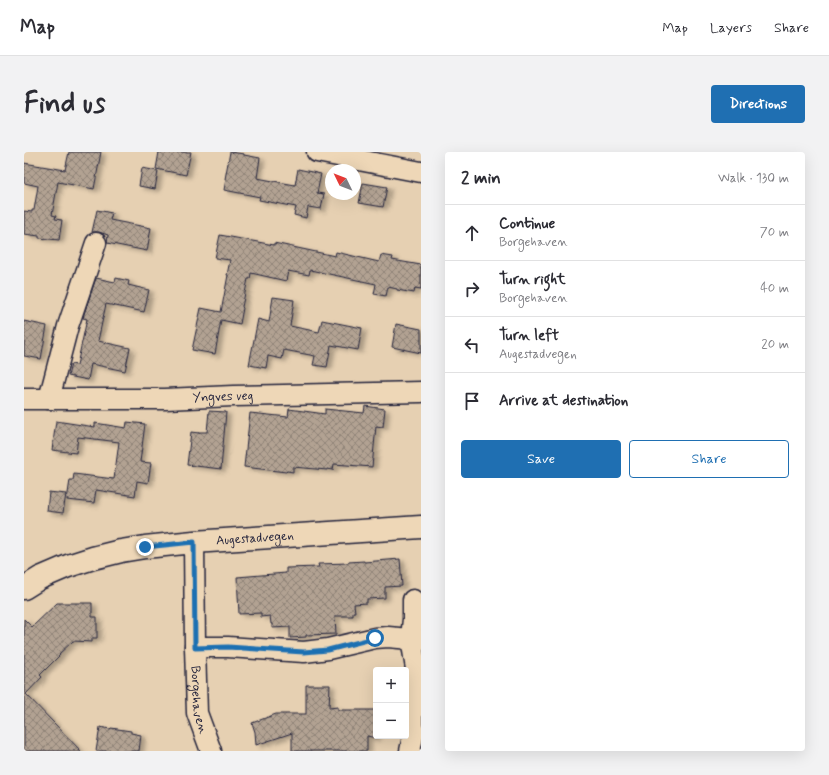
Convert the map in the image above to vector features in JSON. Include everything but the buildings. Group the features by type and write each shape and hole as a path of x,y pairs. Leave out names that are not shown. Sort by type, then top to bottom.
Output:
{"main road":[{"name":"Augestadvegen","path":"24,588 40,578 68,566 121,551 145,547 194,542 421,527"}],"street":[{"path":"317,152 421,172"},
{"path":"49,400 68,326 96,243"},
{"name":"Yngves veg","path":"24,399 165,399 421,392"},
{"name":"Borgehaven","path":"194,542 197,713 211,751"},
{"path":"414,600 416,669 412,726 415,739"},
{"name":"Borgehaven","path":"195,648 228,647 304,652 328,650 375,638 388,637 416,639"}],"route":[{"path":"145,547 194,542 195,648 259,648 304,652 328,650 375,638"}]}
